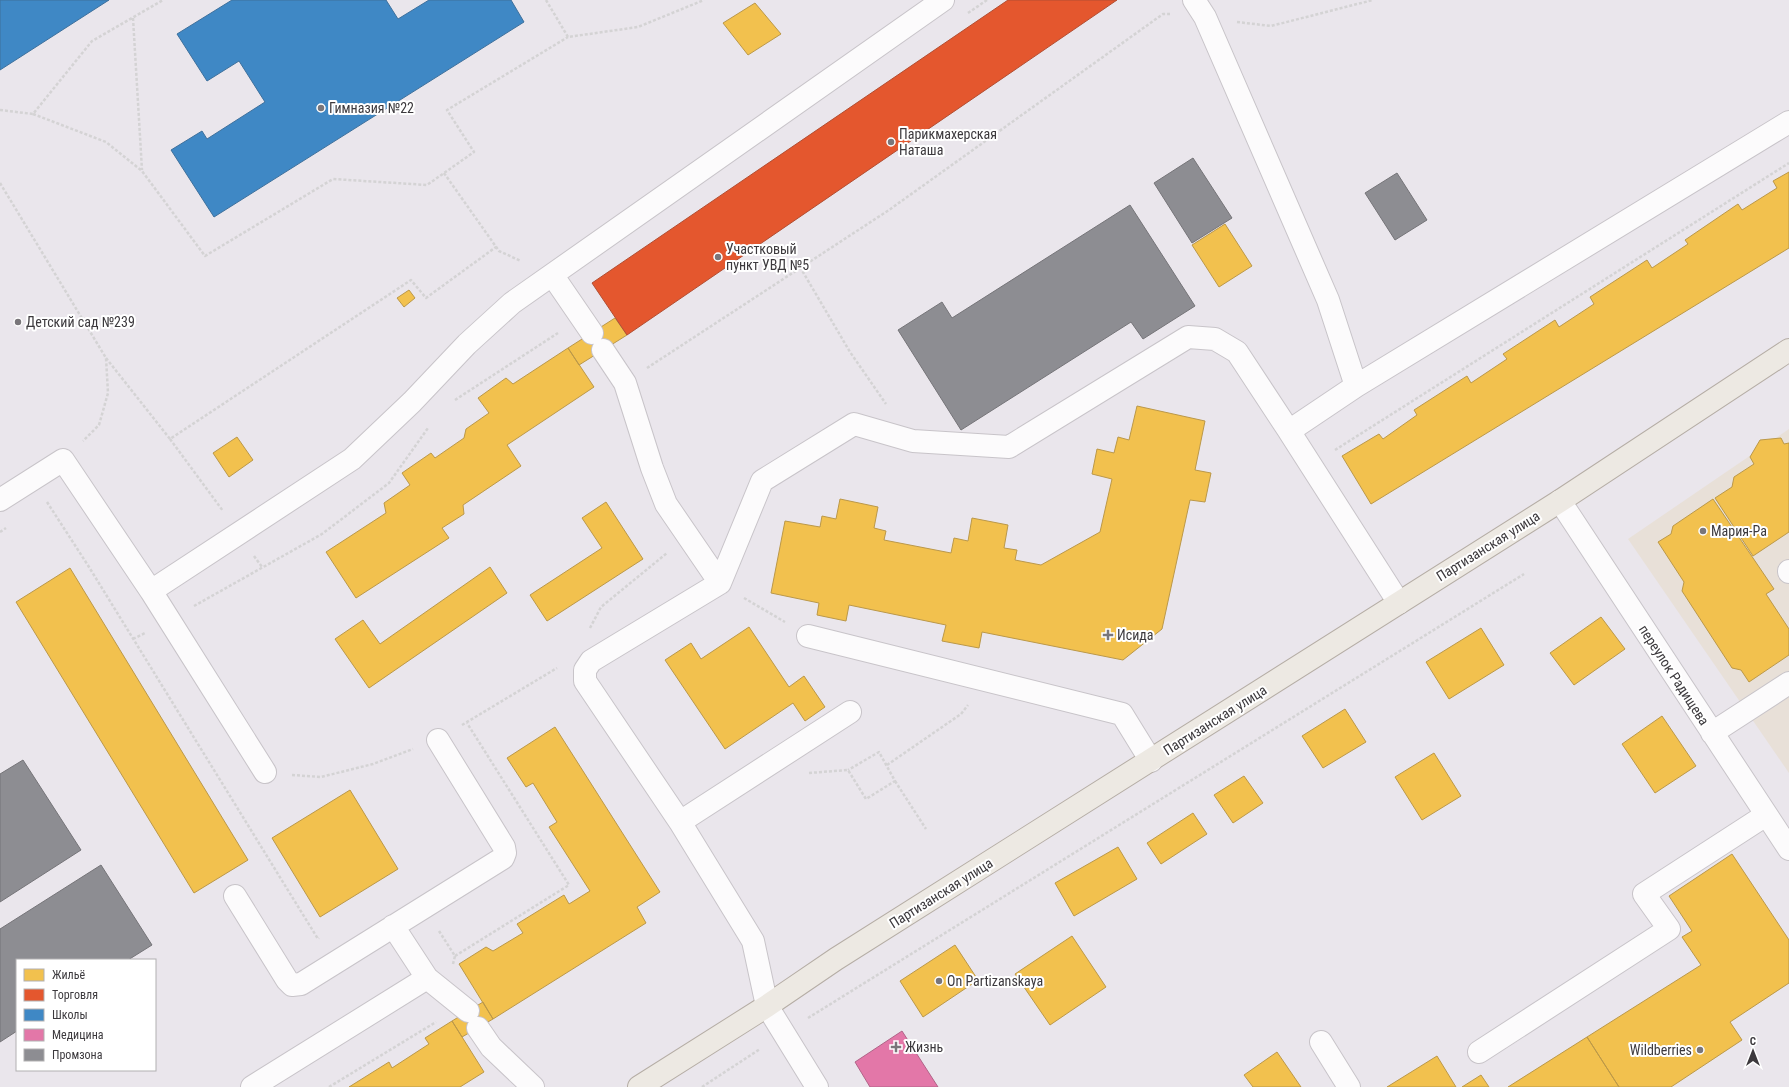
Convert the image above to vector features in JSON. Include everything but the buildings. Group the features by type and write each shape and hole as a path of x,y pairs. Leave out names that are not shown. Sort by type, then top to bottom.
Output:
{"main road":[{"name":"Партизанская улица","path":"639,1087 767,1006 836,959 1560,501 1789,350"}],"street":[{"path":"151,591 352,459 412,402 468,344 507,308 943,0"},
{"path":"1200,9 1328,300 1356,386"},
{"path":"1289,431 1356,386 1789,122"},
{"path":"553,276 625,383 652,468 666,504 720,583"},
{"path":"817,1087 767,1006 753,941 680,822 585,681 585,670 592,661 720,583 762,482 854,424 913,441 1009,447 1188,337 1215,339 1237,352 1399,603"},
{"path":"0,500 63,460 151,591 266,772"},
{"name":"переулок Радищева","path":"1560,501 1789,849"},
{"path":"808,636 1122,714 1151,761"},
{"path":"1712,734 1789,683"},
{"path":"680,822 850,712"},
{"path":"235,896 292,985 301,984 503,858 505,853 504,847 438,740"},
{"path":"1479,1052 1669,930 1644,894 1766,815"},
{"path":"393,926 427,978 447,994 473,1019 491,1048 533,1087"},
{"path":"252,1087 427,978"},
{"path":"1321,1042 1349,1087"}],"path":[{"path":"33,114 92,41 164,0"},
{"path":"546,0 568,37"},
{"path":"0,110 33,114 106,142 142,171 205,256 333,179 427,185 474,152 447,110 568,37 638,27 702,0"},
{"path":"625,383 889,210 1163,14 1200,9 1271,26 1373,0"},
{"path":"133,18 142,171"},
{"path":"1329,454 1789,163"},
{"path":"444,173 499,251"},
{"path":"0,183 106,358 170,439 262,567"},
{"path":"170,439 411,280 426,298 496,247"},
{"path":"800,267 850,352 913,441"},
{"path":"63,460 99,425 108,393 106,358"},
{"path":"702,1087 783,1033 855,991 1524,574"},
{"path":"720,583 808,636"},
{"path":"887,765 961,714"},
{"path":"266,772 321,777 374,764 438,740"},
{"path":"779,758 790,774 848,770 878,752 926,829"},
{"path":"848,770 866,799 896,781"},
{"path":"328,1087 442,1019 455,956"}],"shaded area":[{"path":"1789,429 1789,773 1628,539"}],"place":[{"name":"Гимназия №22","path":"321,108"},
{"name":"Парикмахерская Наташа","path":"891,142"},
{"name":"Участковый пункт УВД №5","path":"718,257"},
{"name":"Детский сад №239","path":"18,322"},
{"name":"Мария-Ра","path":"1703,531"},
{"name":"Исида","path":"1108,635"},
{"name":"On Partizanskaya","path":"939,981"},
{"name":"Жизнь","path":"896,1047"},
{"name":"Wildberries","path":"1700,1050"}]}
